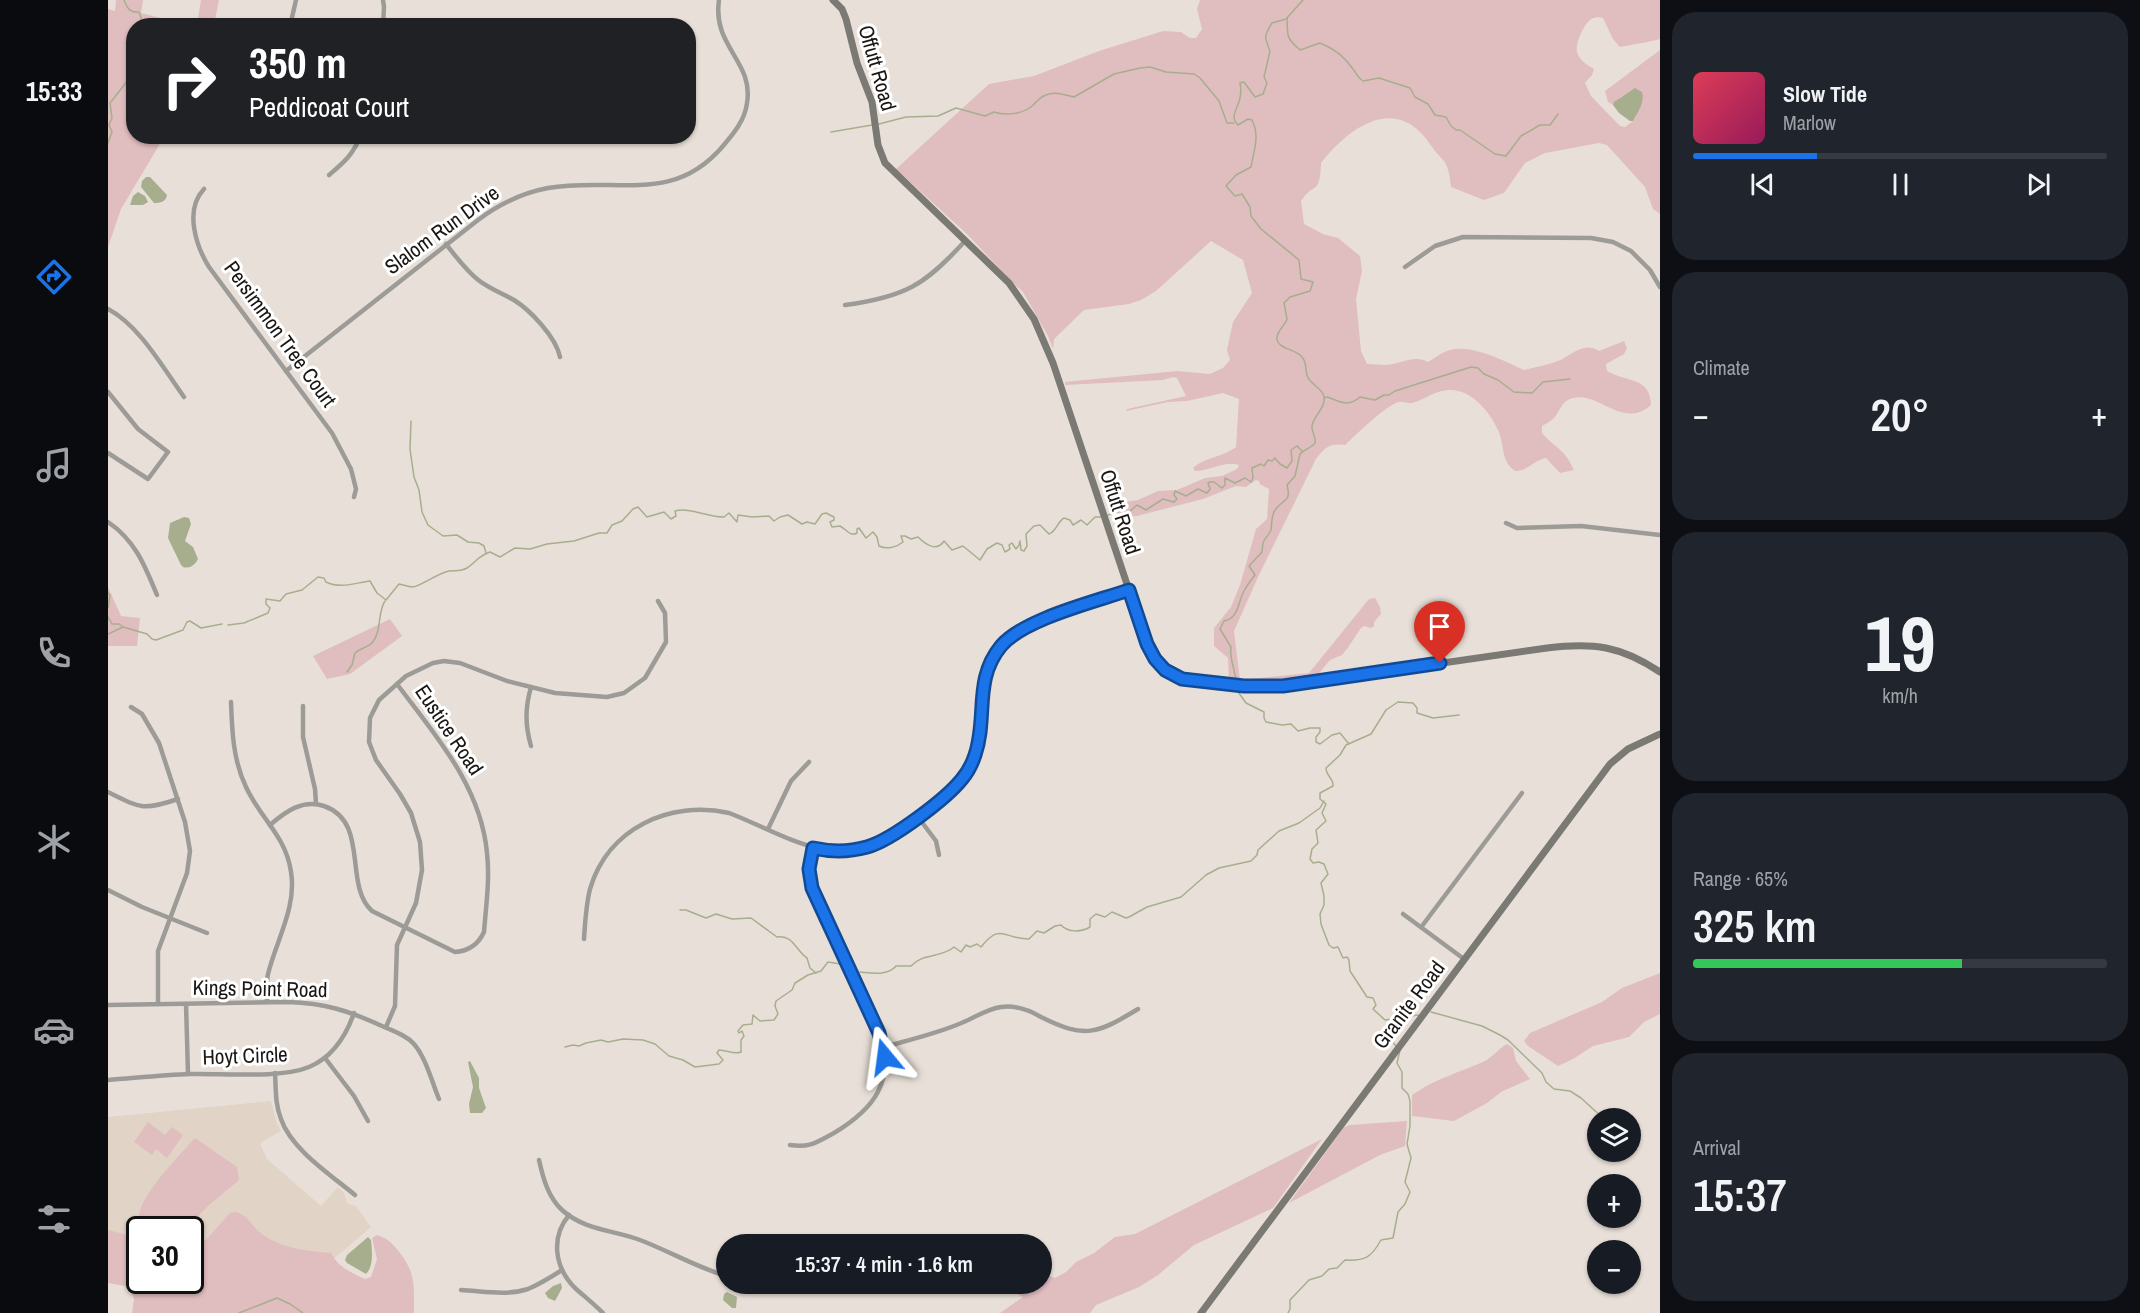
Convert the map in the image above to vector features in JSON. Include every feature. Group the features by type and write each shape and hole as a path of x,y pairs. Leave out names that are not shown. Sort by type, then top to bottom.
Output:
{"street":[{"path":"292,18 296,0"},
{"path":"383,0 383,18"},
{"name":"Slalom Run Drive","path":"286,371 491,210 528,193 564,186 658,184 685,176 709,160 740,124 745,114 748,97 744,72 721,32 718,14 719,0"},
{"name":"Offutt Road","path":"832,0 842,9 846,18 857,63 872,102 882,159 895,175 1009,283 1041,332 1149,650 1168,673 1182,679 1235,685 1291,685 1577,645 1598,646 1624,652 1660,672"},
{"path":"329,175 349,157 358,144"},
{"name":"Persimmon Tree Court","path":"204,189 197,200 194,219 195,237 200,251 209,267 341,450 355,481 354,497"},
{"path":"1405,267 1435,246 1462,237 1479,235 1597,238 1613,242 1631,251 1650,270 1660,287"},
{"path":"845,305 881,300 911,288 936,272 965,240"},
{"path":"446,244 476,278 529,312 552,340 560,357"},
{"path":"108,309 130,325 184,397"},
{"path":"108,392 138,429 168,452 148,479 108,453"},
{"path":"108,522 118,529 138,551 157,595"},
{"path":"1506,523 1522,528 1581,526 1660,535"},
{"path":"584,939 590,888 601,865 625,836 647,821 674,811 701,809 729,813 813,848 846,851 869,847 890,838 956,785 971,766 979,741 985,677 993,658 1005,642 1015,633 1032,624 1129,590"},
{"path":"386,1028 395,1006 397,945 420,888 422,870 420,842 405,801 371,751 369,732 374,708 385,693 417,670 444,661 460,663 507,681 555,693 607,697 631,689 650,671 666,642 664,613 658,601"},
{"name":"Eustice Road","path":"397,684 456,764 471,792 483,826 488,871 484,932 480,939 465,951 455,952 447,949 405,928"},
{"path":"531,687 526,715 531,746"},
{"path":"231,702 237,765 246,788 279,837 290,861 292,889 290,905 268,975 267,1002"},
{"path":"303,706 303,737 315,789 316,804"},
{"path":"131,707 142,714 159,742 189,837 187,873 158,951 158,1004"},
{"name":"Granite Road","path":"1201,1313 1610,765 1628,749 1660,734"},
{"path":"768,829 791,781 809,762"},
{"path":"108,792 146,808 178,799"},
{"path":"1422,926 1522,793"},
{"path":"270,825 292,808 316,804 330,808 347,829 354,848 359,892 367,907 381,917 405,928"},
{"path":"918,817 936,841 939,855"},
{"path":"790,1145 804,1147 814,1144 856,1118 871,1104 884,1078 884,1047 812,888 809,869 813,848"},
{"path":"108,890 142,907 207,933"},
{"path":"1403,914 1464,959"},
{"name":"Kings Point Road","path":"108,1005 310,1002 341,1008 407,1038 415,1046 439,1099"},
{"path":"186,1004 188,1074"},
{"path":"884,1047 959,1024 1002,1007 1025,1010 1060,1026 1081,1031 1102,1029 1138,1009"},
{"name":"Hoyt Circle","path":"108,1080 188,1074 275,1073 305,1069 325,1058 343,1038 354,1013"},
{"path":"325,1058 354,1095 368,1121"},
{"path":"275,1073 276,1100 285,1129 299,1147 355,1195"},
{"path":"539,1160 550,1194 568,1215 585,1225 638,1239 716,1272"},
{"path":"568,1215 561,1226 557,1240 557,1256 562,1270 576,1288 603,1313"},
{"path":"461,1290 502,1293 520,1291 537,1285 562,1270"}],"shaded area":[{"path":"116,0 143,0 141,13 160,18 126,18 126,144 160,144 121,209 108,247 108,9 115,11"},
{"path":"201,0 219,0 215,18 198,18"},
{"path":"1200,0 1660,0 1660,39 1620,47 1613,39 1603,18 1597,17 1590,20 1584,28 1579,38 1577,52 1581,60 1594,69 1585,83 1591,96 1620,126 1625,127 1636,116 1622,96 1613,105 1608,102 1605,91 1660,50 1660,214 1653,209 1645,187 1607,145 1599,143 1545,153 1525,163 1504,193 1484,200 1451,187 1446,164 1419,131 1405,121 1390,118 1375,120 1360,127 1333,149 1321,163 1318,184 1301,201 1304,224 1323,234 1338,238 1360,256 1362,271 1356,299 1361,351 1367,364 1386,365 1418,359 1428,362 1450,350 1468,349 1488,354 1524,370 1558,361 1583,348 1594,348 1599,351 1624,341 1627,348 1624,354 1606,364 1607,371 1642,385 1647,389 1651,405 1641,412 1631,414 1583,398 1566,401 1554,418 1542,426 1542,433 1563,453 1574,470 1560,473 1546,458 1515,471 1507,462 1498,430 1489,414 1469,395 1451,390 1438,392 1412,403 1393,404 1345,445 1332,445 1325,449 1316,459 1234,631 1240,680 1309,673 1369,599 1375,598 1381,614 1374,622 1374,626 1361,628 1342,655 1330,660 1316,677 1265,683 1229,682 1228,658 1214,646 1214,628 1231,607 1240,585 1256,529 1267,519 1269,489 1256,480 1246,487 1236,486 1203,499 1137,516 1122,517 1116,509 1125,502 1138,500 1158,491 1177,490 1205,478 1222,476 1237,469 1239,465 1234,464 1200,471 1195,471 1193,468 1203,461 1236,447 1239,399 1223,393 1126,411 1186,396 1177,378 1173,377 1163,380 1065,385 1065,382 1177,371 1210,374 1223,368 1230,360 1227,350 1233,322 1252,293 1243,260 1211,241 1156,291 1141,300 1129,304 1084,310 1054,339 1053,349 1023,292 968,235 896,169 989,84 1034,76 1099,51 1163,31 1181,32 1190,38 1196,38 1202,29 1197,9"},
{"path":"1635,88 1642,92 1643,99 1633,121 1630,121 1613,105"},
{"path":"146,177 150,177 167,195 164,201 154,203 141,187"},
{"path":"138,192 145,196 148,202 143,205 130,205 133,196"},
{"path":"184,517 189,518 191,524 185,541 193,547 198,559 194,565 188,567 181,565 168,538 170,523"},
{"path":"108,587 121,616 140,618 137,646 108,646"},
{"path":"390,619 402,636 350,674 327,679 313,656"},
{"path":"1660,973 1660,1014 1644,1022 1629,1037 1593,1046 1558,1066 1524,1041 1530,1033 1602,1002 1622,988"},
{"path":"1507,1044 1513,1048 1516,1061 1530,1079 1501,1092 1487,1103 1454,1121 1412,1116 1412,1095 1438,1080 1485,1061"},
{"path":"470,1061 479,1078 479,1088 486,1108 482,1113 470,1113 469,1104 473,1087 468,1062"},
{"path":"271,1101 281,1131 260,1143 267,1159 321,1206 338,1187 344,1193 347,1203 356,1206 371,1227 331,1261 204,1272 204,1216 126,1216 126,1268 108,1274 108,1117"},
{"path":"1407,1121 1405,1146 1380,1155 1289,1203 1344,1127"},
{"path":"148,1122 165,1135 172,1127 183,1135 167,1158 156,1149 152,1155 134,1142"},
{"path":"195,1138 237,1167 239,1180 198,1216 140,1216 147,1196 162,1175"},
{"path":"1322,1139 1273,1208 1194,1245 1158,1275 1139,1287 1096,1305 1090,1313 1000,1313 1023,1297 1017,1294 1052,1294 1052,1277 1055,1278 1066,1272 1076,1262 1094,1253 1115,1237 1135,1234"},
{"path":"236,1212 243,1215 266,1237 283,1245 302,1250 331,1253 341,1266 365,1279 371,1277 377,1259 372,1238 377,1235 385,1238 395,1247 409,1267 413,1281 414,1313 132,1313 132,1294 204,1294 204,1241 230,1213"},
{"path":"108,1230 126,1236 126,1286 108,1283"},
{"path":"368,1237 371,1240 372,1258 366,1274 345,1260 347,1255"},
{"path":"561,1283 562,1288 555,1301 548,1298 545,1293"},
{"path":"724,1294 737,1297 736,1308 732,1308 723,1300"}],"waterway":[{"path":"124,0 129,9 139,12 141,18"},
{"path":"1236,684 1231,647 1220,629 1224,621 1233,617 1244,591 1255,575 1249,566 1262,552 1264,541 1271,530 1275,510 1287,498 1287,485 1295,476 1300,454 1315,443 1312,426 1324,400 1322,393 1308,378 1302,357 1280,345 1277,339 1287,319 1284,303 1290,297 1310,291 1313,282 1301,279 1299,260 1261,229 1251,216 1250,207 1242,194 1235,196 1226,186 1236,175 1251,167 1256,143 1256,132 1252,120 1248,119 1238,125 1234,119 1239,102 1240,83 1244,82 1255,97 1263,94 1267,83 1264,77 1270,51 1266,40 1267,31 1272,23 1286,19 1303,0"},
{"path":"1287,18 1288,36 1300,50 1320,43 1342,57 1363,81 1379,78 1410,88 1415,97 1428,104 1435,115 1446,117 1456,130 1460,130 1495,154 1506,156 1521,136 1540,125 1550,125 1558,114"},
{"path":"879,124 906,117 938,116 956,108 985,116 994,112 1018,113 1031,107 1046,95 1056,93 1074,97 1114,74 1150,67 1166,72 1194,74 1219,101 1227,123 1234,123"},
{"path":"108,143 112,132 109,125 112,118 110,103 126,83"},
{"path":"831,132 872,125"},
{"path":"1324,398 1347,403 1360,397 1375,400 1395,391 1471,367 1478,368 1514,392 1532,393 1543,382 1570,379"},
{"path":"411,421 410,449 414,477 419,490 422,512 428,525 443,536 457,535 468,542 479,543 484,546 486,553"},
{"path":"1108,515 1120,511 1129,512 1137,505 1146,510 1163,499 1174,502 1177,499 1174,495 1175,491 1186,496 1198,489 1207,493 1210,489 1208,483 1214,482 1222,488 1225,485 1225,478 1235,483 1245,478 1251,482 1252,468 1261,464 1264,466 1268,460 1272,461 1275,458 1287,468 1292,461 1291,450 1297,446 1302,451"},
{"path":"228,625 244,623 268,613 270,608 266,604 266,599 280,601 286,594 302,590 318,577 337,585 370,581 377,593 386,600 399,584 413,587 445,572 471,566 490,552 500,557 515,548 530,549 607,533 612,525 622,521 638,507 647,517 664,512 671,519 676,516 675,511 687,510 724,517 729,513 737,522 738,515 769,516 774,521 788,515 802,524 807,522 815,524 822,514 826,513 834,517 834,520 830,522 832,527 840,526 852,534 857,533 859,528 866,538 873,532 879,546 885,548 901,544 903,542 901,536 911,539 918,537 924,543 935,547 944,541 952,550 963,546 980,560 987,549 997,543 1002,545 1005,552 1010,549 1009,545 1012,543 1016,549 1020,541 1021,550 1024,551 1027,546 1026,534 1034,526 1040,525 1049,534 1064,518 1070,520 1073,525 1081,520 1087,525 1095,517 1103,517"},
{"path":"108,593 110,595 108,608"},
{"path":"347,672 352,665 355,653 370,645 375,639 385,601"},
{"path":"108,617 112,624 119,624 123,627"},
{"path":"108,634 123,627 147,634 156,640 183,630 190,621 201,628 222,624"},
{"path":"1236,689 1246,703 1264,712 1266,722 1291,724 1298,731 1320,728 1316,737 1316,742 1320,744 1332,735 1340,733 1349,744"},
{"path":"1418,1015 1385,1020 1373,1009 1376,1005 1373,998 1367,997 1350,971 1347,957 1343,958 1338,947 1333,948 1329,945 1321,924 1320,914 1324,905 1321,883 1328,874 1324,864 1313,863 1310,859 1312,849 1318,843 1316,830 1326,821 1322,813 1326,804 1320,799 1320,793 1333,786 1326,768 1340,755 1346,745 1371,734 1386,710 1398,702 1413,703 1417,708 1417,713 1433,718 1459,715"},
{"path":"860,972 879,973 889,971 896,966 911,966 921,959 944,953 954,947 961,952 966,945 970,947 977,944 981,947 998,933 1029,939 1037,931 1044,933 1055,926 1061,925 1075,931 1087,929 1090,927 1090,919 1096,914 1105,917 1112,912 1126,918 1129,917 1147,907 1181,897 1206,875 1219,868 1251,861 1257,855 1258,850 1279,831 1299,823 1320,808 1324,801"},
{"path":"680,910 706,918 716,914 732,919 751,918 777,937 791,940 807,958 810,968 816,973"},
{"path":"565,1047 601,1040 608,1042 623,1039 643,1040 655,1044 669,1056 695,1067 719,1064 723,1060 717,1053 719,1050 741,1052 741,1040 744,1036 742,1031 739,1033 738,1031 743,1025 752,1024 753,1015 760,1021 774,1020 778,1014 776,1001 792,990 795,983 808,975 821,971 828,962 840,964"},
{"path":"1431,1012 1482,1026 1500,1035 1542,1073 1546,1082 1554,1089 1570,1091 1592,1108"},
{"path":"1391,1021 1385,1029 1390,1033 1390,1039 1397,1047"},
{"path":"1288,1313 1290,1300 1309,1280 1322,1276 1329,1269 1337,1268 1345,1260 1363,1259 1374,1251 1381,1240 1393,1238 1398,1212 1405,1204 1410,1192 1405,1182 1411,1158 1407,1144 1410,1101 1408,1094 1402,1088 1402,1072 1397,1063 1400,1050"},
{"path":"239,1313 277,1298 303,1313"}],"route":[{"path":"885,1057 879,1033 812,888 809,869 813,848 846,851 880,843 899,832 961,781 968,772 977,749 985,677 993,658 1015,633 1039,621 1129,590 1147,644 1155,659 1173,676 1182,679 1267,687 1440,663"}]}
